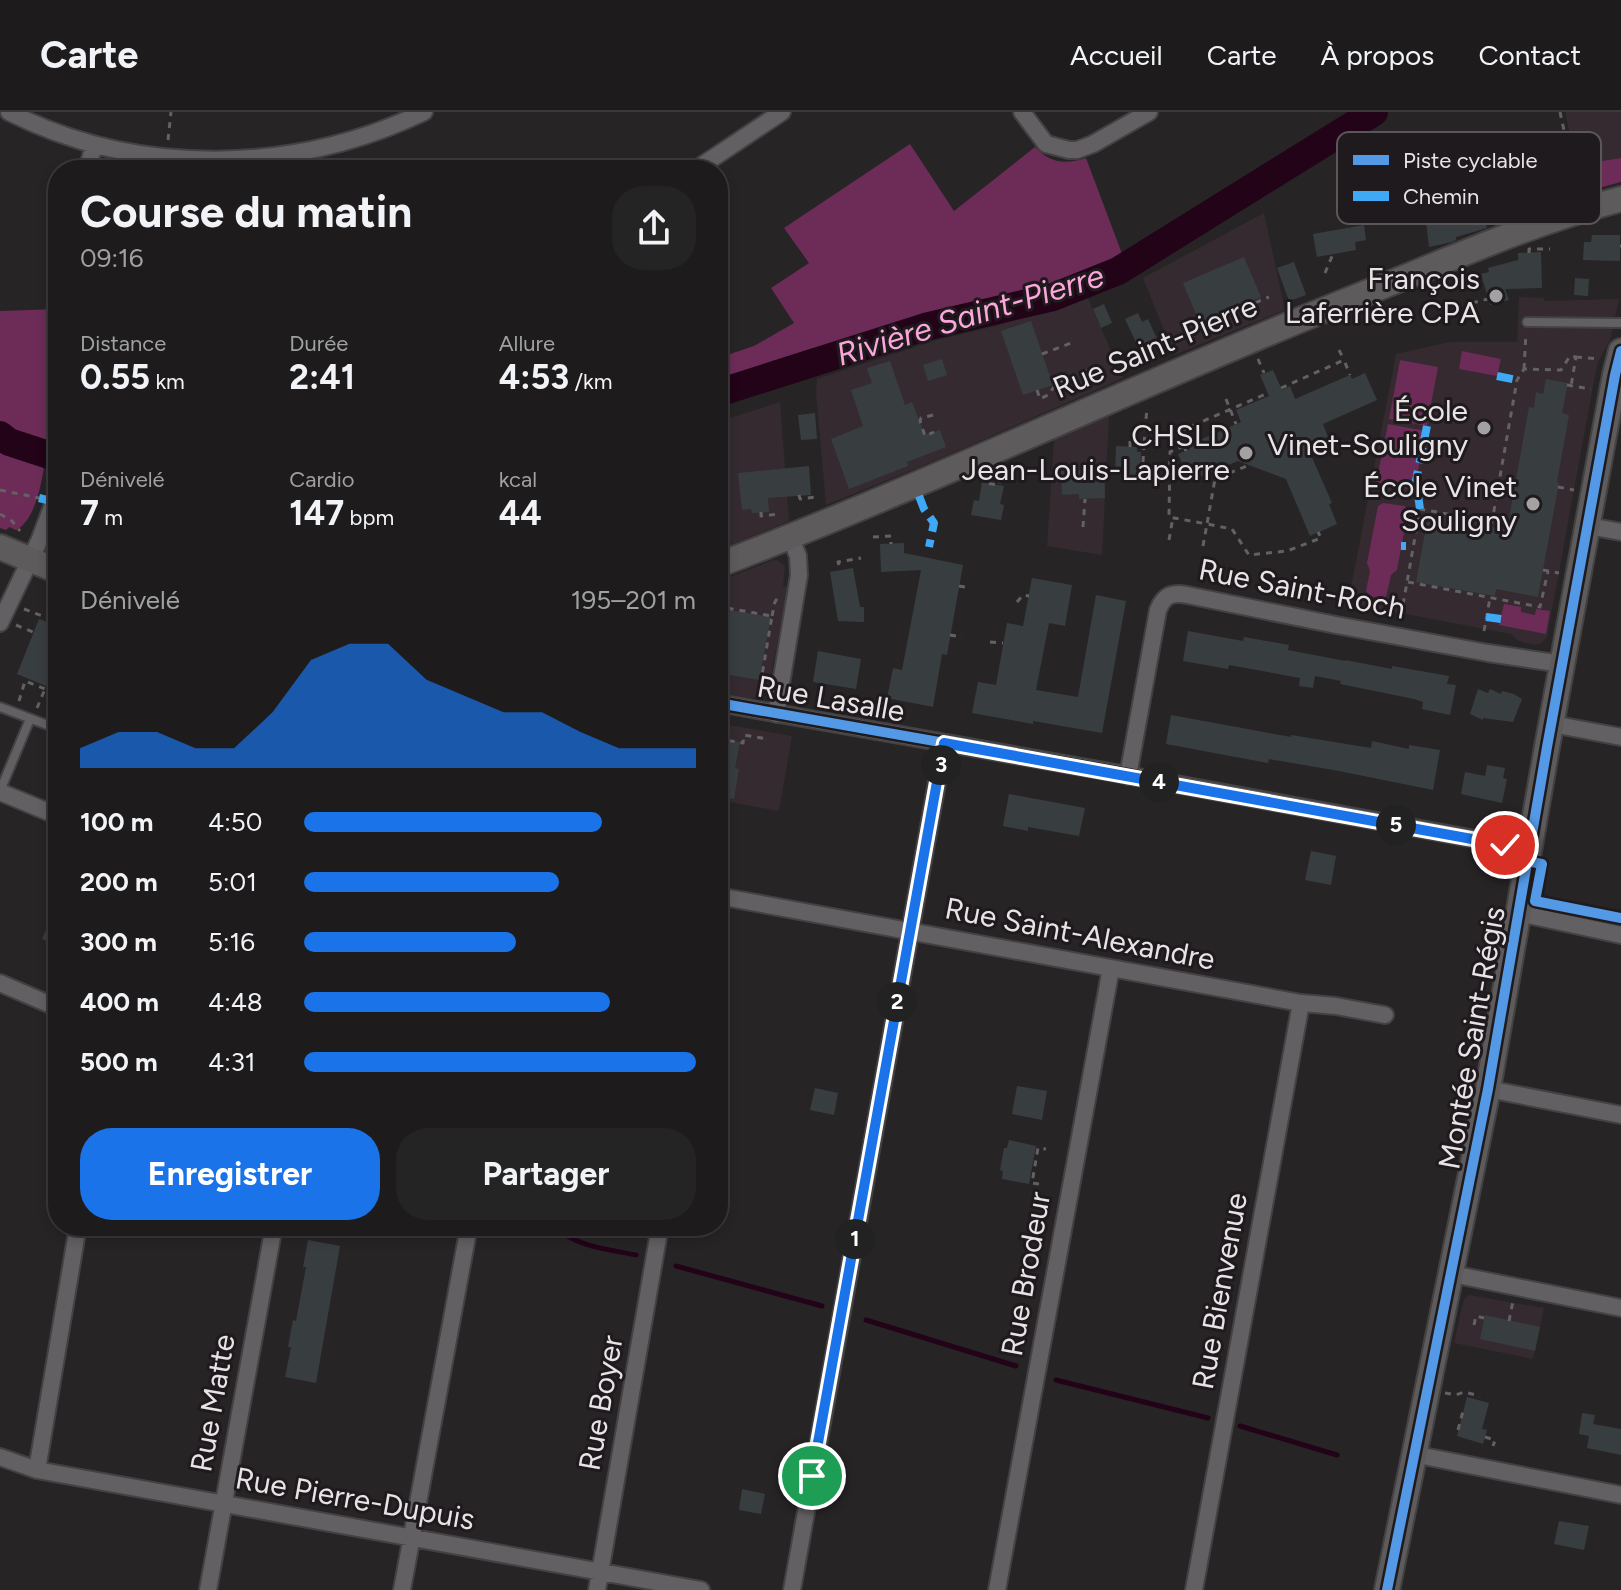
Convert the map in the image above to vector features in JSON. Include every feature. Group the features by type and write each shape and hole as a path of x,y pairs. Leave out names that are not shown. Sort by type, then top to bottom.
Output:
{"street":[{"path":"9,112 94,145 199,160 280,156 320,149 364,137 424,112"},
{"path":"710,160 782,112"},
{"path":"1022,112 1046,144 1069,150 1093,144 1149,112"},
{"path":"90,160 94,145"},
{"name":"Rue Saint-Pierre","path":"1601,205 1621,199"},
{"name":"Rue Saint-Pierre","path":"728,561 1331,307 1544,224"},
{"name":"Montée Saint-Régis","path":"1387,1590 1488,1089 1588,526 1612,355"},
{"path":"8,624 29,560 48,519"},
{"path":"1588,526 1621,532"},
{"path":"776,714 799,575 798,556 790,536"},
{"path":"0,547 48,567"},
{"name":"Rue Saint-Roch","path":"1128,776 1158,610 1170,594 1562,664"},
{"name":"Rue Lasalle","path":"728,705 1529,849"},
{"path":"1552,724 1621,737"},
{"path":"792,1590 944,743"},
{"path":"0,791 48,812"},
{"name":"Rue Saint-Alexandre","path":"728,900 1301,1003 1385,1015"},
{"path":"1519,913 1621,935"},
{"name":"Rue Brodeur","path":"997,1590 1111,968"},
{"path":"0,983 48,1004"},
{"name":"Rue Bienvenue","path":"1194,1590 1301,1003"},
{"path":"1488,1089 1621,1115"},
{"path":"37,1470 76,1236"},
{"name":"Rue Matte","path":"208,1590 272,1236"},
{"path":"402,1590 467,1236"},
{"name":"Rue Boyer","path":"597,1590 658,1236"},
{"path":"1452,1274 1621,1308"},
{"path":"1413,1454 1621,1495"},
{"name":"Rue Pierre-Dupuis","path":"0,1457 37,1470 701,1590"}],"lane":[{"path":"1527,322 1621,323"},
{"path":"0,707 48,725"},
{"path":"0,791 30,719"}],"path":[{"path":"167,144 171,112"},
{"path":"1560,112 1564,132"},
{"path":"1529,253 1529,249 1550,249"},
{"path":"1325,273 1333,254"},
{"path":"1189,331 1269,297"},
{"path":"1472,303 1488,299"},
{"path":"1042,354 1074,342"},
{"path":"1401,616 1420,509 1492,522 1517,380 1524,369 1525,342"},
{"path":"1147,346 1156,366"},
{"path":"1339,350 1350,375"},
{"path":"1255,352 1264,373"},
{"path":"1524,369 1561,370 1570,356 1612,355"},
{"path":"1576,357 1569,386 1595,390"},
{"path":"1281,388 1344,360"},
{"path":"1037,390 1040,399 1048,395 1057,383 1088,370"},
{"path":"1186,451 1178,432 1268,393"},
{"path":"1226,399 1236,424"},
{"path":"1143,462 1145,405"},
{"path":"933,415 920,421 925,436 934,432"},
{"path":"1130,447 1130,439 1144,444"},
{"path":"1184,446 1170,452 1169,517 1232,529 1249,555 1287,551 1321,538 1318,532"},
{"path":"985,483 999,485 1003,459"},
{"path":"1203,546 1215,479 1249,465"},
{"path":"1093,466 1099,466 1099,471"},
{"path":"1558,487 1577,490"},
{"path":"0,490 39,498"},
{"path":"799,495 800,499 816,497"},
{"path":"1083,527 1085,499"},
{"path":"761,512 761,516 779,514"},
{"path":"0,514 12,521 20,531"},
{"path":"1169,540 1173,517"},
{"path":"873,537 891,536 891,544"},
{"path":"1406,546 1413,548"},
{"path":"839,565 838,562 861,558"},
{"path":"1408,582 1540,607 1546,571 1562,574"},
{"path":"959,586 970,588"},
{"path":"1017,602 1023,595 1029,596"},
{"path":"1484,631 1490,598"},
{"path":"761,681 775,602"},
{"path":"728,608 772,616"},
{"path":"24,609 48,618"},
{"path":"8,624 33,632"},
{"path":"950,635 962,637"},
{"path":"990,642 1003,643"},
{"path":"23,691 25,681 48,690"},
{"path":"41,698 45,689"},
{"path":"728,740 743,743 744,735 767,739"},
{"path":"1039,1184 1032,1183 1034,1164 1038,1148 1046,1149"},
{"path":"1509,1321 1514,1300"},
{"path":"1474,1325 1476,1316 1484,1318"},
{"path":"1442,1393 1456,1395 1464,1392 1480,1396"},
{"path":"1458,1430 1463,1411"},
{"path":"1485,1437 1495,1440 1493,1446"}],"shaded area":[{"path":"1565,112 1621,112 1621,158 1601,161 1601,132 1570,132"},
{"path":"910,144 954,211 1035,147 1058,161 1086,158 1124,259 1048,285 810,349 728,376 728,355 754,346 794,323 771,288 809,263 784,228"},
{"path":"1621,158 1621,182 1601,187 1601,161"},
{"path":"1264,213 1285,310 1174,355 1143,278"},
{"path":"1086,294 1123,378 826,505 817,379 933,341 1000,325"},
{"name":"École Vinet-Souligny","path":"1519,297 1544,298 1544,301 1619,299 1610,340 1596,370 1547,637 1535,645 1519,641 1511,634 1348,603 1396,354 1450,342 1517,342"},
{"path":"48,309 47,448 22,438 0,421 0,311"},
{"path":"1462,351 1501,359 1497,376 1459,369"},
{"path":"1400,360 1438,367 1427,426 1389,419"},
{"path":"780,402 789,521 728,546 728,419"},
{"path":"1109,416 1102,555 1047,546 1054,440"},
{"path":"1388,424 1426,431 1414,490 1376,483"},
{"path":"0,443 8,449 45,461 33,510 16,530 0,528"},
{"path":"1383,503 1405,506 1408,511 1397,570 1391,575 1383,599 1370,596 1366,591 1370,571 1367,563 1378,506"},
{"path":"777,560 785,566 783,586 788,587 769,685 759,698 728,697 728,577"},
{"path":"1504,604 1521,607 1521,612 1535,615 1536,609 1550,611 1546,634 1499,625"},
{"path":"728,725 792,736 779,811 728,802"},
{"path":"1469,1295 1544,1308 1533,1359 1454,1343 1462,1307"}],"building":[{"path":"1426,224 1486,224 1487,228 1456,237 1452,242 1429,247"},
{"path":"1364,225 1366,240 1355,242 1356,250 1317,257 1313,234"},
{"path":"1592,235 1620,235 1620,261 1583,260 1584,242 1591,242"},
{"path":"1541,252 1542,288 1505,289 1509,300 1490,305 1481,274 1489,272 1488,268 1518,260 1518,253"},
{"path":"1244,257 1261,297 1245,304 1246,307 1201,326 1183,283"},
{"path":"1294,262 1306,295 1289,301 1277,268"},
{"path":"1575,278 1589,279 1588,296 1574,295"},
{"path":"1104,304 1112,323 1101,328 1093,309"},
{"path":"1138,313 1142,322 1148,319 1158,341 1139,349 1125,319"},
{"path":"1031,321 1053,385 1023,395 1001,331"},
{"path":"942,359 947,375 928,381 923,365"},
{"path":"890,361 905,405 912,402 925,435 940,430 946,447 849,489 831,439 863,426 851,390 872,383 867,368"},
{"name":"CHSLD Jean-Louis-Lapierre","path":"1273,370 1282,390 1290,386 1295,399 1350,375 1352,379 1365,373 1377,400 1323,424 1328,437 1307,446 1332,503 1329,504 1337,524 1310,536 1286,479 1238,461 1190,481 1178,454 1190,449 1188,445 1241,422 1236,410 1269,396 1260,375"},
{"name":"École Vinet Souligny","path":"1546,379 1568,383 1562,413 1569,415 1538,597 1496,589 1495,596 1416,582 1427,522 1491,534 1492,527 1507,530 1529,407 1534,408 1536,392 1543,394"},
{"path":"815,413 817,439 801,440 798,415"},
{"path":"1116,446 1137,447 1137,452 1141,452 1140,476 1115,475"},
{"path":"809,466 811,495 768,498 769,512 742,510 738,473"},
{"path":"1104,469 1105,498 1079,499 1079,494 1062,495 1061,471"},
{"path":"982,482 1004,486 1000,504 1004,505 1001,520 971,515 974,500 979,501"},
{"path":"904,543 904,553 963,565 947,655 942,654 933,707 887,698 893,668 902,670 921,570 881,572 880,544"},
{"path":"853,568 860,607 864,607 864,622 838,621 830,572"},
{"path":"1032,578 1072,585 1065,626 1049,623 1036,690 1078,697 1096,595 1126,601 1102,733 972,713 978,682 996,685 1007,623 1023,626"},
{"path":"728,610 771,617 759,680 728,675"},
{"path":"39,619 48,622 48,687 17,674"},
{"path":"1188,631 1243,641 1244,637 1289,645 1288,650 1345,661 1449,676 1447,684 1456,685 1450,715 1422,709 1423,702 1414,699 1340,684 1341,681 1315,676 1313,688 1299,686 1300,678 1229,665 1228,669 1183,661"},
{"path":"818,651 861,659 856,689 813,682"},
{"path":"1478,689 1488,693 1490,689 1501,694 1502,691 1522,699 1513,722 1483,720 1470,714"},
{"path":"1171,715 1371,748 1372,741 1409,749 1409,745 1440,750 1433,790 1339,771 1269,759 1268,763 1166,744"},
{"path":"728,740 740,742 734,799 728,798"},
{"path":"1487,765 1505,768 1503,778 1507,779 1502,803 1461,794 1465,772 1485,776"},
{"path":"1009,794 1085,808 1079,836 1003,826"},
{"path":"1311,851 1336,856 1331,885 1305,880"},
{"path":"48,925 48,942 42,939"},
{"path":"1017,1086 1047,1091 1042,1120 1012,1114"},
{"path":"815,1088 838,1093 834,1115 810,1110"},
{"path":"1009,1140 1036,1146 1029,1184 1002,1179 1003,1171 1000,1170 1004,1148 1007,1148"},
{"path":"308,1240 340,1246 316,1383 285,1377 293,1320 296,1321 306,1267 303,1267"},
{"path":"1485,1315 1540,1327 1535,1351 1480,1339"},
{"path":"1467,1397 1489,1403 1482,1429 1487,1430 1483,1444 1457,1436"},
{"path":"1582,1413 1595,1415 1593,1424 1621,1429 1621,1455 1587,1448 1589,1436 1579,1434"},
{"path":"742,1489 765,1494 761,1514 739,1510"},
{"path":"1559,1521 1589,1526 1584,1550 1554,1544"}],"waterway":[{"name":"Rivière Saint-Pierre","path":"1342,132 1374,112"},
{"name":"Rivière Saint-Pierre","path":"728,390 925,327 1053,297 1118,271 1337,135"},
{"name":"Rivière Saint-Pierre","path":"0,435 9,442 48,455"},
{"path":"568,1236 603,1249 636,1255"},
{"path":"676,1266 822,1306"},
{"path":"866,1320 1016,1366"},
{"path":"1056,1380 1208,1418"},
{"path":"1240,1426 1337,1455"}],"marked path":[{"path":"1497,376 1517,380"},
{"path":"1420,509 1414,490 1427,426"},
{"path":"919,496 934,523 929,547"},
{"path":"39,498 48,500"},
{"path":"1401,546 1406,546"},
{"path":"1486,617 1501,619"}],"cycle path":[{"path":"1387,1590 1488,1089 1547,747 1621,351"},
{"path":"728,705 1499,844 1511,858 1542,864 1535,901 1621,918"}],"place":[{"name":"François Laferrière CPA","path":"1496,296"},
{"name":"École Vinet-Souligny","path":"1484,428"},
{"name":"CHSLD Jean-Louis-Lapierre","path":"1246,453"},
{"name":"École Vinet Souligny","path":"1533,504"}],"route":[{"path":"812,1476 944,743 1505,845"}]}
